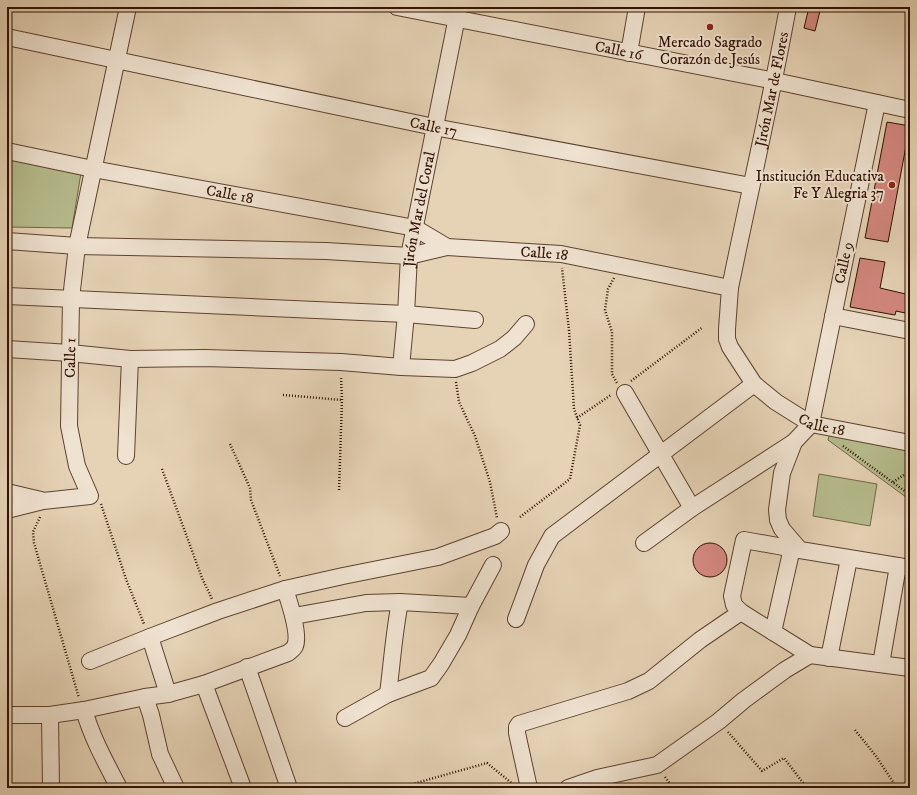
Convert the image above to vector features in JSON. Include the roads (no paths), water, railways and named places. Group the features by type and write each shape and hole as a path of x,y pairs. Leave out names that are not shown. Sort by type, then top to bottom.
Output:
{"street":[{"name":"Calle 1","path":"43,501 90,496 77,466 69,426 71,299 77,246 128,7"},
{"name":"Calle 16","path":"397,7 457,13 629,53 775,81 910,110"},
{"path":"629,53 637,7"},
{"name":"Jirón Mar de Flores","path":"730,288 775,81 788,7"},
{"name":"Jirón Mar del Coral","path":"401,367 409,256 457,13"},
{"name":"Calle 17","path":"7,37 118,59 434,127 751,186"},
{"name":"Calle 9","path":"811,424 877,103"},
{"name":"Calle 18","path":"7,151 93,169 415,228 447,247 560,254 730,288 727,339 730,347 754,384 776,402 811,424 910,443"},
{"path":"7,241 77,246 326,251 409,256 447,247"},
{"path":"7,296 406,314 475,320"},
{"path":"832,316 910,331"},
{"path":"7,349 130,359 205,358 341,362 401,367 455,369 472,363 500,349 514,338 526,324"},
{"path":"126,456 130,359"},
{"path":"516,619 536,565 552,536 754,384"},
{"path":"621,389 692,508"},
{"path":"644,543 692,508 794,442 811,424"},
{"path":"774,632 796,549 782,529 778,520 777,510 782,473 794,442"},
{"path":"7,492 43,501"},
{"path":"7,510 43,501"},
{"path":"90,661 218,611 285,590 343,576 438,557 495,536 501,532"},
{"path":"881,664 904,567 849,559 744,540 732,596 734,605 741,612 810,655 910,668"},
{"path":"829,658 849,559"},
{"path":"345,718 388,694 431,678 458,635 471,606 493,565"},
{"path":"7,715 50,716 145,697 168,694 204,684 288,653 295,646 294,616 285,590"},
{"path":"294,616 366,603 400,602 471,606"},
{"path":"388,694 395,644 395,625 400,602"},
{"path":"529,788 517,733 519,724 628,691 649,681 700,640 741,612"},
{"path":"150,637 168,694"},
{"path":"568,788 597,778 657,765 719,721 744,700 785,670 810,655"},
{"path":"247,668 288,788"},
{"path":"204,684 243,788"},
{"path":"145,697 153,722 160,754 176,788"},
{"path":"84,710 89,727 99,749 120,788"},
{"path":"50,716 51,788"}],"place":[{"name":"Mercado Sagrado Corazón de Jesús","path":"710,27"},
{"name":"Institución Educativa Fe Y Alegria 37","path":"892,185"}]}
